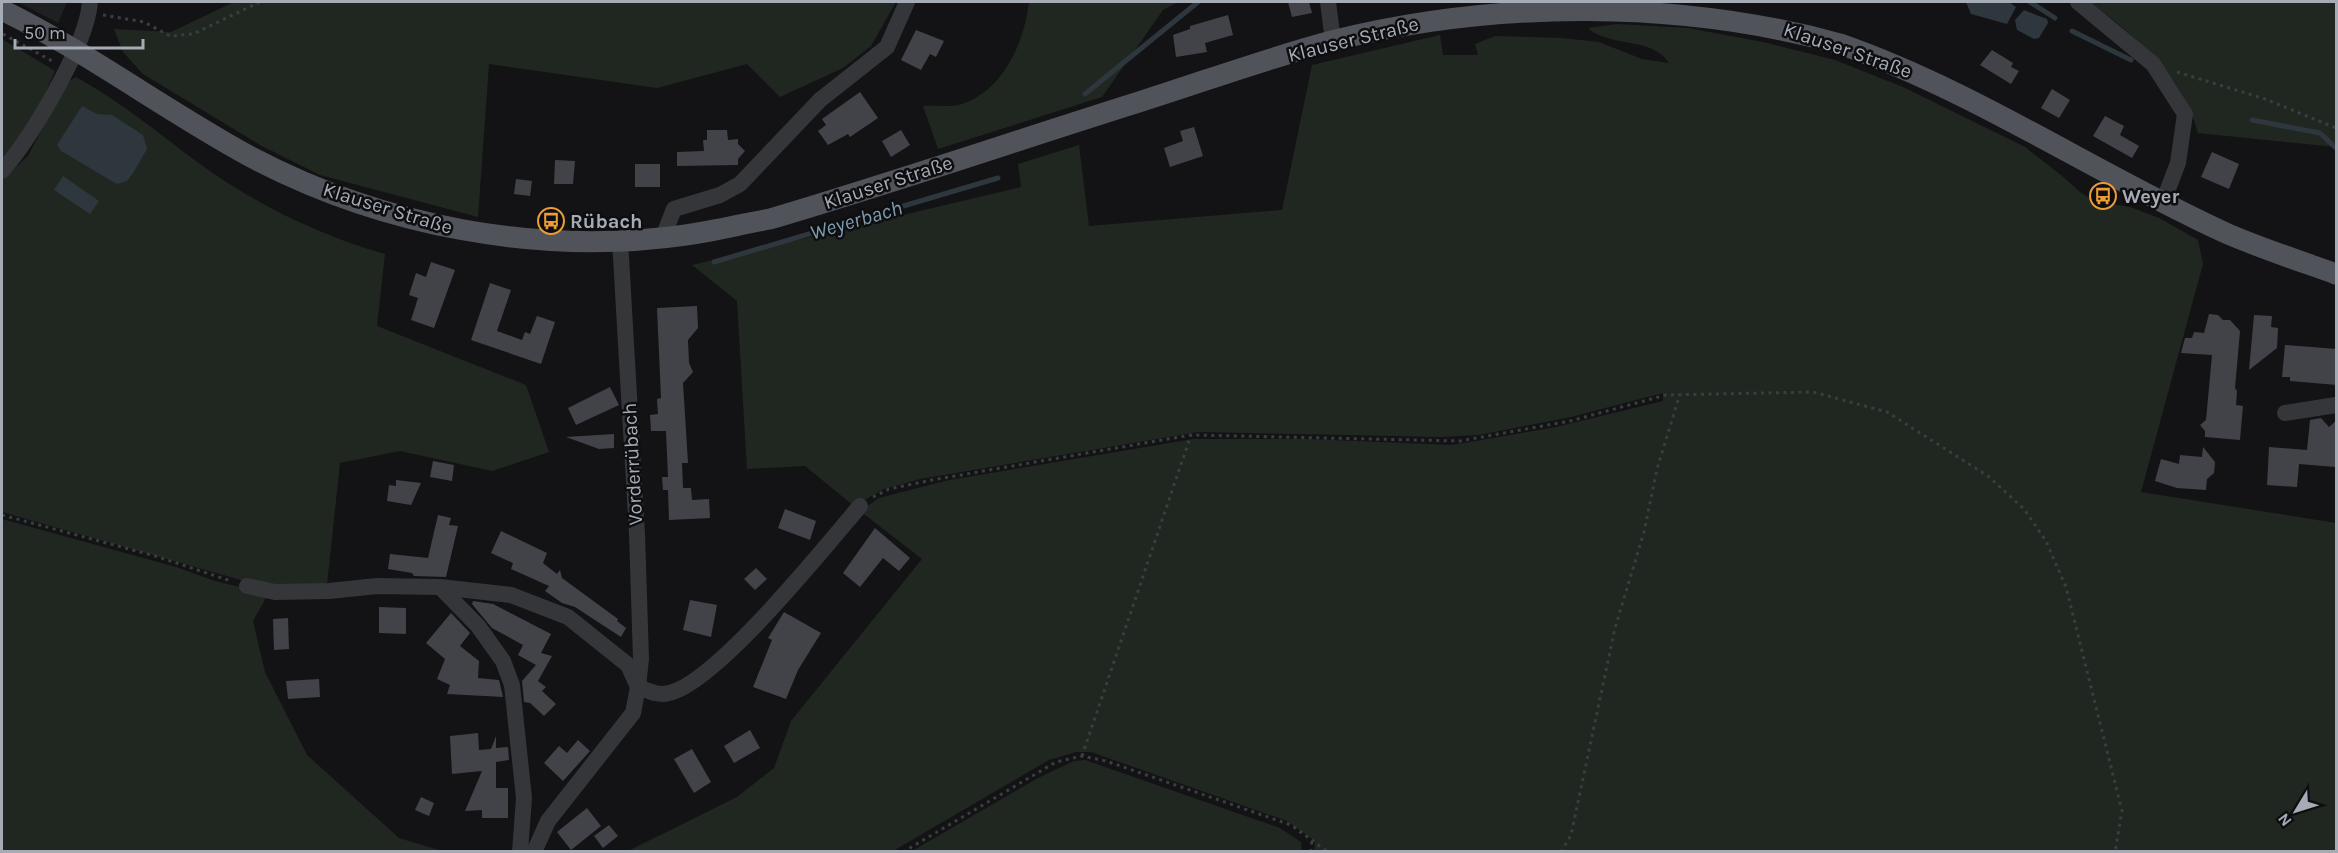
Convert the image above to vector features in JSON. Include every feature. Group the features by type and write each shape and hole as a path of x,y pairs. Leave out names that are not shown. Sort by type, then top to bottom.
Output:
{"main road":[{"name":"Klauser Straße","path":"2,10 76,51 252,157 342,198 461,231 531,238 620,240 685,236 770,219 1333,41 1433,19 1494,11 1599,6 1701,12 1777,26 1839,44 1928,79 2003,115 2163,202 2230,235 2337,274"}],"street":[{"path":"663,237 674,209 720,195 740,184 820,100 887,47 907,2"},
{"path":"1328,2 1333,41"},
{"path":"2078,2 2153,64 2185,114 2178,163 2163,202"},
{"path":"2,171 19,151 76,51 90,6"},
{"name":"Vorderrübach","path":"534,852 548,822 633,713 639,687 641,659 637,534 620,240"},
{"path":"2285,413 2337,405"},
{"path":"247,586 275,592 329,591 377,586 440,587 511,595 568,617 628,665 639,687 658,694 671,693 703,675 784,596 861,506"},
{"path":"440,587 478,626 503,661 512,685 524,798 520,852"}],"path":[{"path":"90,6 119,20 144,22 171,36 193,34 261,2"},
{"path":"2153,64 2265,99 2337,129"},
{"path":"861,506 877,494 902,486 1191,435 1460,441 1570,421 1666,395 1680,394 1813,392 1887,412 1988,476 2024,509 2046,541 2066,587 2122,811 2115,852"},
{"path":"1561,852 1571,835 1615,628 1644,532 1657,469 1680,394"},
{"path":"1082,756 1191,435"},
{"path":"2,515 156,556 247,586"},
{"path":"903,852 1056,762 1082,756 1106,761 1292,825 1312,837 1328,852"},
{"path":"1311,852 1312,837"}],"shaded area":[{"path":"18,2 67,2 58,23"},
{"path":"234,2 896,2 871,46 843,68 780,97 747,64 657,88 489,64 478,217 320,175 260,145 143,74 123,52 114,29 171,32"},
{"path":"1029,2 1178,2 1163,10 1102,97 938,149 923,106 961,105 979,96 991,86 1002,75 1017,47 1023,32"},
{"path":"1966,2 2009,2 2016,7 2007,24 1971,14"},
{"path":"2090,2 2336,2 2336,147 2198,133 2181,93 2156,59"},
{"path":"2024,10 2047,19 2048,23 2039,38 2034,39 2017,30 2015,20"},
{"path":"1617,24 1688,28 1763,42 1835,60 1903,87 2025,147 2094,201 2130,207 2159,218 2198,240 2203,264 2141,492 2336,523 2336,851 1314,851 1315,841 1287,821 1091,752 1076,752 1049,760 893,851 626,852 737,797 774,768 791,721 922,559 860,511 879,498 949,480 1193,439 1308,439 1452,445 1556,427 1663,401 1663,393 1571,417 1479,435 1441,437 1198,432 920,479 884,489 854,506 805,466 747,469 737,301 692,265 1021,187 1018,164 1079,145 1089,226 1282,210 1312,65 1440,35 1443,55 1478,55 1475,44 1495,36 1562,38 1599,42 1642,59 1669,63 1652,49 1607,38 1588,28"},
{"path":"2,39 55,71 38,109 2,163"},
{"path":"76,77 125,108 221,179 243,192 312,228 385,254 377,326 526,385 549,452 492,471 400,451 340,463 327,585 255,584 2,512 2,180 28,156 62,91 68,82"},
{"path":"82,106 97,114 112,115 143,135 147,149 127,181 117,184 61,151 57,145"},
{"path":"63,176 99,201 90,214 54,190"},
{"path":"2,519 176,567 215,581 268,594 253,621 265,672 307,755 399,838 442,851 2,852"},
{"path":"1085,760 1280,828 1301,842 1302,851 912,851 1038,778 1074,761"}],"building":[{"path":"1288,2 1309,2 1312,13 1292,17"},
{"path":"1228,15 1233,35 1205,43 1207,52 1176,57 1173,35 1190,29 1190,26"},
{"path":"916,30 944,41 936,57 930,54 921,70 901,60"},
{"path":"1992,50 2013,63 2011,67 2019,71 2011,84 1980,65"},
{"path":"2052,89 2070,100 2059,118 2041,108"},
{"path":"860,92 878,118 850,137 848,134 828,145 818,131 826,125 822,119"},
{"path":"2105,116 2124,126 2120,135 2139,146 2132,158 2093,136"},
{"path":"1194,127 1203,156 1170,167 1164,148 1183,141 1180,131"},
{"path":"707,130 727,130 728,140 738,139 738,144 745,151 738,159 738,165 677,166 677,152 704,151 703,140 707,140"},
{"path":"901,130 910,145 891,157 882,141"},
{"path":"2212,152 2239,164 2229,189 2201,177"},
{"path":"555,160 575,161 573,184 554,184"},
{"path":"635,164 660,164 660,187 635,187"},
{"path":"516,179 532,181 530,196 514,194"},
{"path":"431,262 455,270 434,328 411,320 418,298 409,295 416,273 426,277"},
{"path":"490,283 511,290 497,331 522,340 525,332 530,334 537,316 555,322 541,364 471,340"},
{"path":"697,306 698,328 688,340 689,363 693,372 683,383 688,463 682,463 683,488 691,488 692,500 709,499 710,518 669,520 668,490 663,490 662,477 668,477 666,431 651,431 650,415 658,414 657,399 661,398 657,308"},
{"path":"2209,314 2218,315 2223,320 2230,320 2240,331 2235,388 2237,391 2236,405 2243,406 2240,440 2205,437 2205,431 2200,425 2206,420 2212,355 2181,353 2185,338 2192,338 2194,332 2204,333"},
{"path":"2254,315 2272,316 2271,327 2278,328 2277,348 2249,370"},
{"path":"2285,345 2337,349 2337,385 2290,381 2290,377 2282,377"},
{"path":"610,387 619,405 576,425 568,408"},
{"path":"2321,418 2329,427 2337,420 2335,467 2299,464 2297,487 2267,485 2269,447 2307,450 2310,420"},
{"path":"614,434 614,448 599,449 566,437"},
{"path":"2203,447 2215,462 2214,473 2207,479 2206,490 2177,488 2155,481 2161,459 2179,464 2180,455 2202,457"},
{"path":"433,461 454,465 452,481 430,477"},
{"path":"396,480 421,483 411,505 387,501 389,485 396,486"},
{"path":"785,509 816,521 810,540 778,528"},
{"path":"438,515 451,518 449,525 458,526 446,577 414,576 412,573 388,569 390,554 428,558"},
{"path":"875,528 910,558 899,571 883,558 860,587 843,573"},
{"path":"501,531 547,553 543,563 557,574 560,570 562,578 618,619 617,621 626,628 621,637 575,607 562,603 545,591 549,586 511,569 513,563 491,553"},
{"path":"756,568 767,579 755,590 744,579"},
{"path":"690,600 717,605 711,637 683,630"},
{"path":"473,601 493,604 551,634 541,653 552,656 538,681 546,687 542,691 556,704 544,716 530,703 524,702 522,681 536,665 518,655 523,645 492,628 472,604"},
{"path":"379,607 406,608 406,634 379,633"},
{"path":"784,612 821,633 798,670 786,699 753,687 772,640 768,638"},
{"path":"451,613 470,633 460,646 479,661 478,678 499,680 503,697 447,694 450,685 437,679 445,659 426,643"},
{"path":"288,618 289,649 274,650 273,619"},
{"path":"319,679 320,697 288,699 286,681"},
{"path":"750,730 760,748 734,763 724,746"},
{"path":"478,733 479,750 491,749 496,736 496,748 508,747 509,760 496,762 496,788 508,788 508,818 482,818 482,810 465,811 482,771 452,774 450,736"},
{"path":"578,740 590,751 563,781 544,763 559,746 567,753"},
{"path":"692,749 711,782 694,793 674,759"},
{"path":"421,797 434,803 429,816 415,810"},
{"path":"587,808 601,826 571,850 557,832"},
{"path":"609,825 618,836 603,848 594,836"}],"waterway":[{"name":"Weyerbach","path":"1085,94 1198,2"},
{"name":"Weyerbach","path":"2030,2 2055,18"},
{"name":"Weyerbach","path":"2072,31 2131,60"},
{"name":"Weyerbach","path":"2252,120 2320,133 2336,148"},
{"name":"Weyerbach","path":"714,262 998,178"}],"place":[{"name":"Weyer","path":"2103,196"},
{"name":"Rübach","path":"551,221"}]}
